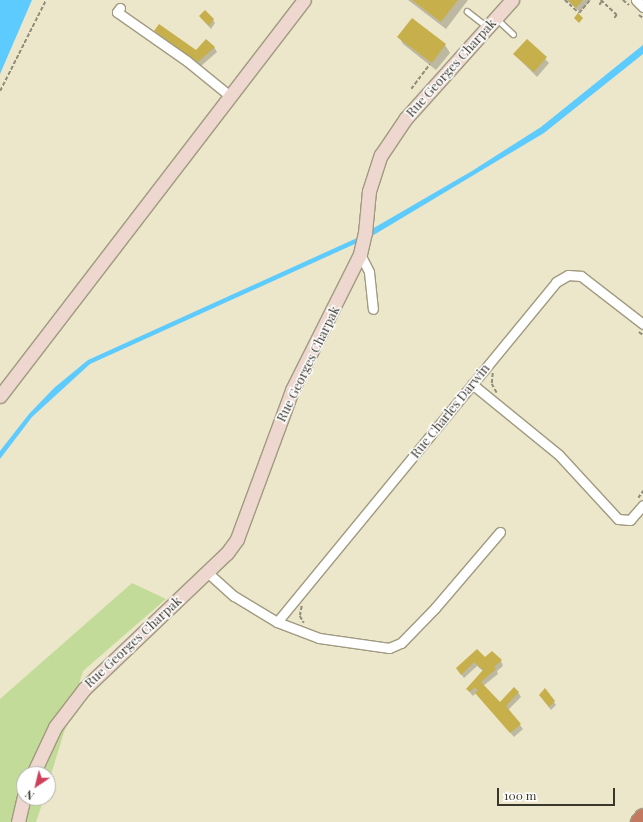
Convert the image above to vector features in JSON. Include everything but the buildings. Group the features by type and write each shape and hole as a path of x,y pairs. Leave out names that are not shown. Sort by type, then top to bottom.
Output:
{"highway":[{"path":"639,822 643,817"}],"street":[{"path":"0,396 304,0"},
{"name":"Rue Georges Charpak","path":"37,766 55,727 84,689 207,572 237,539 292,390 360,254 372,178 392,137 512,0"},
{"path":"636,0 643,7"},
{"path":"120,8 117,12 187,61 230,96"},
{"path":"360,254 369,272 373,309"},
{"name":"Rue Charles Darwin","path":"277,622 556,282 568,275 582,276 641,328"},
{"path":"472,384 559,455 618,519 630,520 643,505"},
{"path":"207,572 234,596 277,622 319,638 382,648 400,643 443,600 500,532"},
{"path":"18,822 22,806"}],"lane":[{"path":"467,11 513,34"}],"path":[{"path":"0,92 46,0"},
{"path":"565,0 579,13 590,0"},
{"path":"599,5 602,1 617,15 614,19"},
{"path":"411,89 430,64"},
{"path":"634,327 641,328"},
{"path":"490,376 494,371"},
{"path":"298,622 307,625 300,613 304,603"}],"green space":[{"path":"132,583 166,599 83,671 54,766 16,766 16,806 41,806 36,822 0,822 0,699"}],"water":[{"path":"0,0 32,0 0,74"},
{"path":"643,45 643,54 544,133 372,236 372,229 472,171 541,127"},
{"path":"357,238 357,243 90,364 32,417 0,459 0,451 29,414 54,388 88,360"}]}
